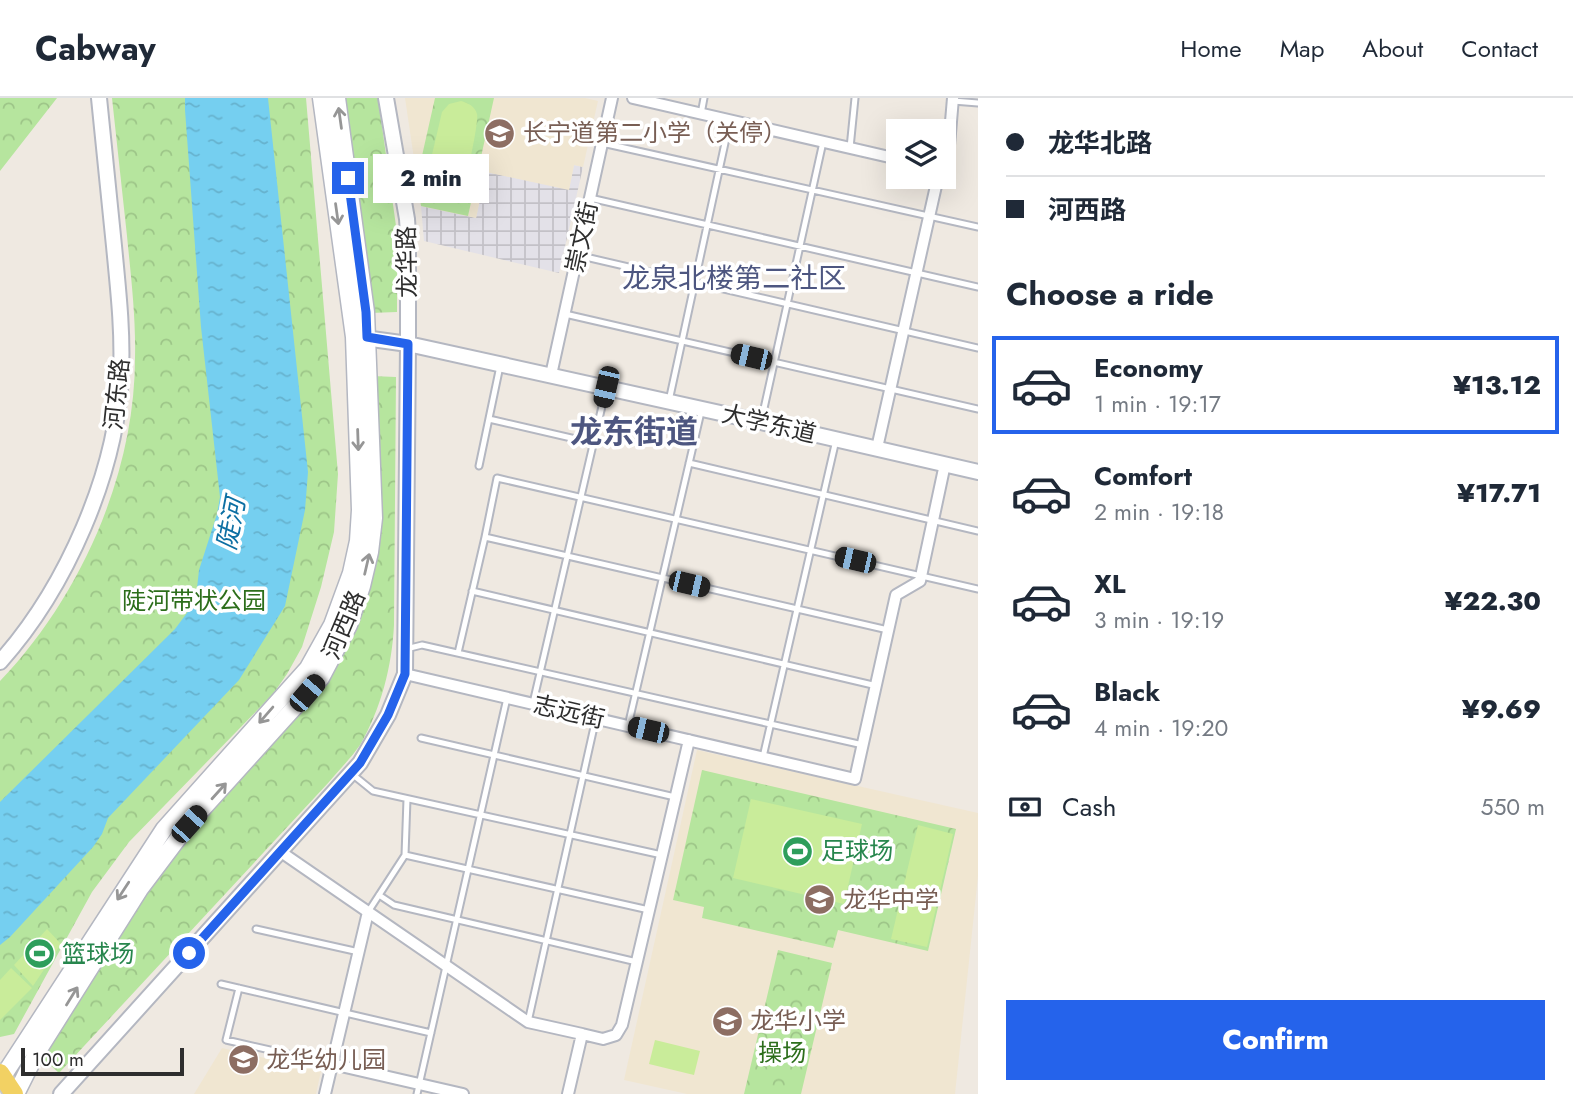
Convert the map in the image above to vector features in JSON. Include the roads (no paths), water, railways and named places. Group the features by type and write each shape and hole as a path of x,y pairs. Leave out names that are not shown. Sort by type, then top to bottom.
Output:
{"main road":[{"name":"河西路","path":"15,1094 36,1054 140,889 189,824 321,678 349,625 362,586 374,518 360,337 321,98"},
{"name":"河西路","path":"1,1077 164,829 308,668 332,625 351,573 358,541 360,510 360,337 366,312 337,98"},
{"path":"1,1077 15,1094"}],"street":[{"name":"河东路","path":"0,662 54,588 72,554 102,476 118,409 121,374 120,307 99,98"},
{"name":"龙华路","path":"386,98 407,219 405,674"},
{"name":"崇文街","path":"551,375 612,98"},
{"path":"633,98 886,156"},
{"path":"951,119 953,99"},
{"path":"877,448 935,189"},
{"name":"大学东道","path":"360,337 408,344 606,387 978,472"},
{"path":"863,745 896,595 920,580 945,464"},
{"path":"61,1094 360,763 388,715 405,674"},
{"name":"志远街","path":"405,674 855,779 863,745"},
{"path":"281,852 528,1022 603,1039 616,1035 622,1025 689,740"},
{"path":"325,1094 368,912"},
{"path":"568,1094 582,1034"},
{"path":"332,1064 419,1089 463,1094"}],"lane":[{"path":"701,114 704,98"},
{"path":"850,148 855,98"},
{"path":"953,99 978,103"},
{"path":"669,402 730,121"},
{"path":"761,422 823,142"},
{"path":"602,143 978,227"},
{"path":"590,198 978,287"},
{"path":"578,255 978,348"},
{"path":"565,314 978,410"},
{"path":"479,466 500,364"},
{"path":"533,703 606,387"},
{"path":"628,726 701,409"},
{"path":"489,419 593,443"},
{"path":"762,757 836,439"},
{"path":"689,463 978,531"},
{"path":"458,653 497,478 978,589"},
{"path":"485,537 888,630"},
{"path":"472,591 877,685"},
{"path":"406,649 422,645 863,745"},
{"path":"419,1089 507,698"},
{"path":"528,1022 596,718"},
{"path":"421,738 676,797"},
{"path":"351,773 373,791 662,855"},
{"path":"368,912 405,855 407,799"},
{"path":"405,855 649,910"},
{"path":"379,895 394,905 637,962"},
{"path":"256,929 359,952"},
{"path":"221,984 431,1033"},
{"path":"239,988 226,1040 332,1064"}],"water":[{"name":"陡河","path":"185,98 268,98 308,472 305,510 285,606 239,680 108,818 93,847 0,945 0,802 175,629 190,609 217,514 220,497 201,327"}],"place":[{"name":"长宁道第二小学（关停）","path":"500,133"},
{"name":"足球场","path":"798,851"},
{"name":"龙华中学","path":"820,900"},
{"name":"篮球场","path":"39,954"},
{"name":"龙华小学","path":"727,1021"},
{"name":"龙华幼儿园","path":"243,1060"}],"district":[{"name":"龙泉北楼第二社区","path":"734,278"},
{"name":"龙东街道","path":"634,432"}],"park label":[{"name":"陡河带状公园","path":"194,601"},
{"name":"操场","path":"782,1053"}]}
